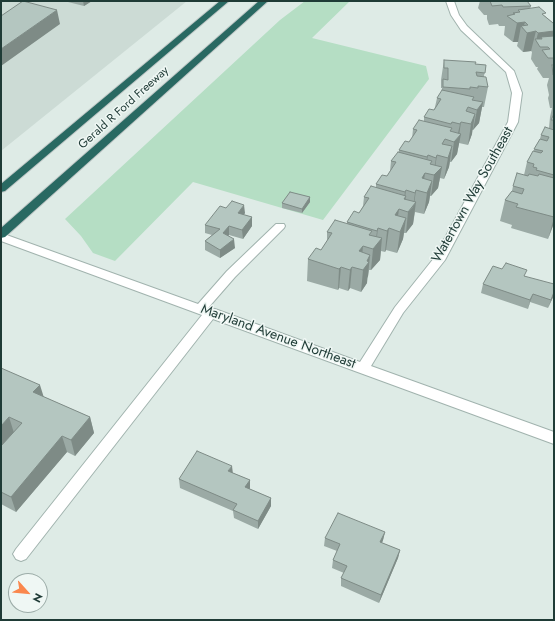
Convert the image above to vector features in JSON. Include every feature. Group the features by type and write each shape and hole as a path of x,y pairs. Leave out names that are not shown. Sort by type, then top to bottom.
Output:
{"highway":[{"name":"Gerald R Ford Freeway","path":"1,189 225,1"},
{"name":"Gerald R Ford Freeway","path":"1,236 264,1"}],"street":[{"name":"Watertown Way Southeast","path":"363,368 399,310 439,260 513,122 517,93 510,71 464,28 455,15 450,1"},
{"path":"21,554 206,310 231,274 280,226"},
{"name":"Maryland Avenue Northeast","path":"1,236 554,438"}],"shaded area":[{"path":"1,1 187,1 1,151"}],"green space":[{"path":"305,1 350,1 312,38 426,66 429,79 323,220 193,182 115,261 93,253 81,236 65,219 280,20"}],"building":[{"path":"23,1 57,10 1,49 1,16"},
{"path":"490,1 527,1 531,6 492,6"},
{"path":"539,7 546,13 542,14 553,23 554,22 554,31 538,33 536,31 527,33 521,26 528,25 525,22 517,23 507,16 520,12 518,10"},
{"path":"554,36 554,58 548,58 542,50 550,49 548,47 540,47 535,39"},
{"path":"444,60 476,62 475,64 486,65 485,73 476,72 477,76 486,77 488,87 478,86 478,88 470,87 470,89 443,87 443,79 448,80 448,68 444,68"},
{"path":"552,65 554,65 554,75 553,75"},
{"path":"442,90 474,97 472,100 483,102 477,110 468,107 466,111 475,114 471,124 452,122 451,124 424,117 429,109 434,110 441,99 437,98"},
{"path":"419,120 452,128 450,131 461,134 454,142 445,139 442,144 452,146 448,158 437,155 436,158 428,155 427,157 399,150 405,141 409,142 417,130 413,129"},
{"path":"545,127 554,130 554,175 536,170 537,168 533,167 534,164 527,162 533,151 541,153 543,151 534,149 540,139 547,141 549,137 541,135"},
{"path":"398,152 432,161 430,164 442,167 434,175 425,173 422,178 432,181 427,193 416,190 415,193 406,190 405,192 376,184 382,175 387,176 396,162 391,161"},
{"path":"517,173 528,176 529,174 538,176 539,174 554,178 554,217 516,207 518,204 505,200 512,191 522,194 524,189 513,186"},
{"path":"371,186 406,196 404,199 416,202 408,212 399,209 395,215 406,218 400,232 389,228 387,231 378,228 377,231 347,222 354,211 359,213 369,198 364,197"},
{"path":"290,192 310,197 302,209 282,203"},
{"path":"232,201 244,205 238,213 252,217 242,230 229,226 223,233 234,239 220,250 205,241 220,229 205,225 220,206 226,208"},
{"path":"335,220 372,231 369,235 382,238 373,249 363,246 359,251 370,255 367,261 369,262 363,270 352,267 350,270 341,267 339,269 308,259 316,248 321,250 332,233 327,232"},
{"path":"506,263 527,270 524,276 554,284 554,292 551,300 533,294 530,300 483,284 493,266 502,269"},
{"path":"1,368 40,385 33,392 90,417 71,440 62,436 11,497 1,492 1,446 22,423 9,417 1,426"},
{"path":"197,451 232,466 228,471 250,480 245,487 271,498 258,521 233,510 237,504 179,479"},
{"path":"338,513 385,532 380,542 400,550 381,595 341,578 347,566 333,560 340,544 325,538"}]}
